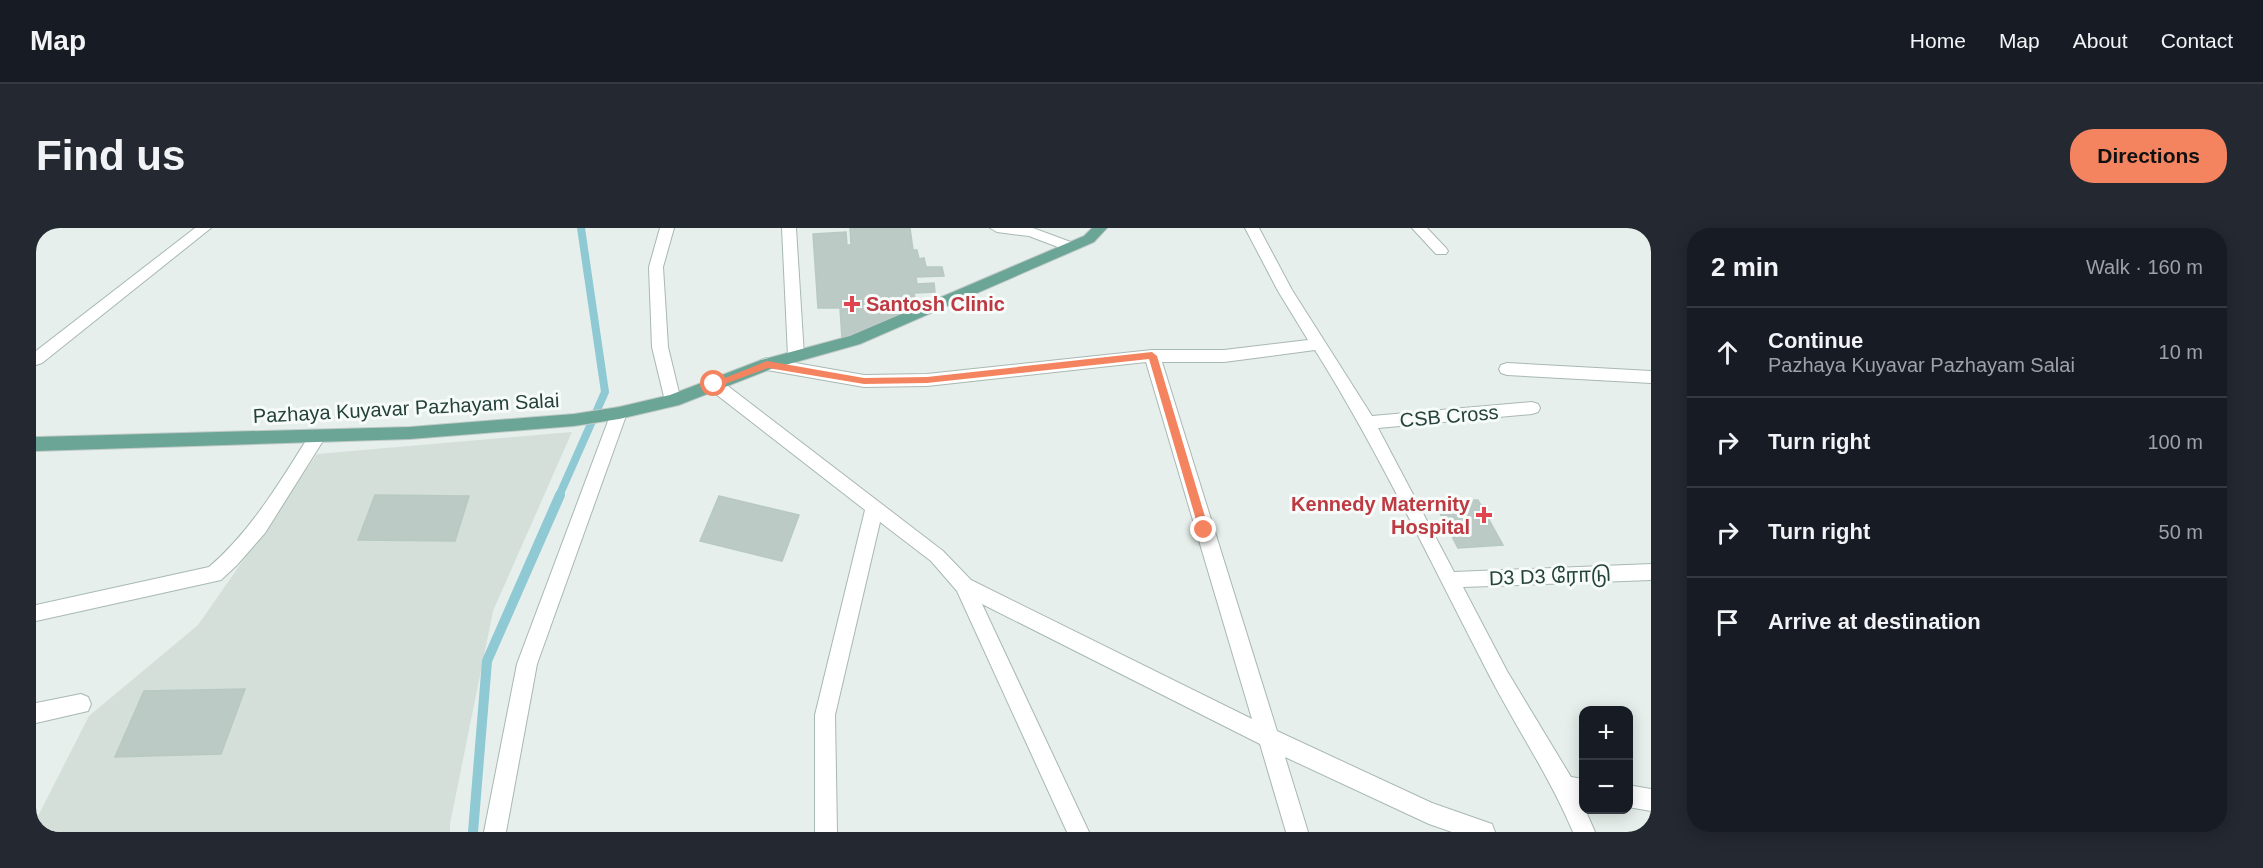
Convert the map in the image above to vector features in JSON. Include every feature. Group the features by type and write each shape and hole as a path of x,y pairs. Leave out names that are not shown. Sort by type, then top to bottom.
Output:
{"main road":[{"name":"Pazhaya Kuyavar Pazhayam Salai","path":"36,444 410,433 574,420 619,412 673,401 767,364 855,340 1089,239 1100,228"}],"street":[{"path":"36,359 204,228"},
{"path":"667,228 656,267 660,347 673,401"},
{"path":"789,228 796,356"},
{"path":"997,228 1031,232 1071,247"},
{"path":"1252,228 1285,291 1366,423 1500,677 1574,788 1584,832"},
{"path":"1419,228 1441,251"},
{"path":"767,364 864,381 927,380 1152,356 1224,356 1317,344"},
{"path":"1152,356 1297,832"},
{"path":"1507,369 1651,377"},
{"path":"714,384 937,556 964,586 1078,832"},
{"name":"CSB Cross","path":"1366,423 1532,408"},
{"path":"495,832 527,664 619,412"},
{"path":"36,613 214,574 233,559 255,531 318,436"},
{"path":"826,832 825,715 874,509"},
{"name":"D3 D3 ரோடு","path":"1449,580 1651,572"},
{"path":"964,586 1321,764 1418,808 1484,832"},
{"path":"36,713 81,704"},
{"path":"1633,797 1651,800"}],"shaded area":[{"path":"572,432 493,611 450,832 36,832 36,820 89,716 198,625 317,454"}],"building":[{"path":"850,228 910,228 913,250 917,250 919,259 924,258 926,267 942,267 944,276 916,277 917,284 934,283 935,292 914,293 916,305 904,306 903,317 842,339 840,308 818,308 813,234 846,232 847,245 851,245"},
{"path":"375,495 469,496 455,541 358,540"},
{"path":"719,496 799,515 782,561 700,541"},
{"path":"1478,500 1503,545 1458,548 1434,502"},
{"path":"245,689 221,754 115,757 144,691"}],"waterway":[{"path":"559,496 605,392 581,228"},
{"path":"473,832 487,661 560,495"}],"place":[{"name":"Santosh Clinic","path":"852,304"},
{"name":"Kennedy Maternity Hospital","path":"1484,515"}],"route":[{"path":"714,384 767,364 864,381 927,380 1152,356 1204,530"}]}
